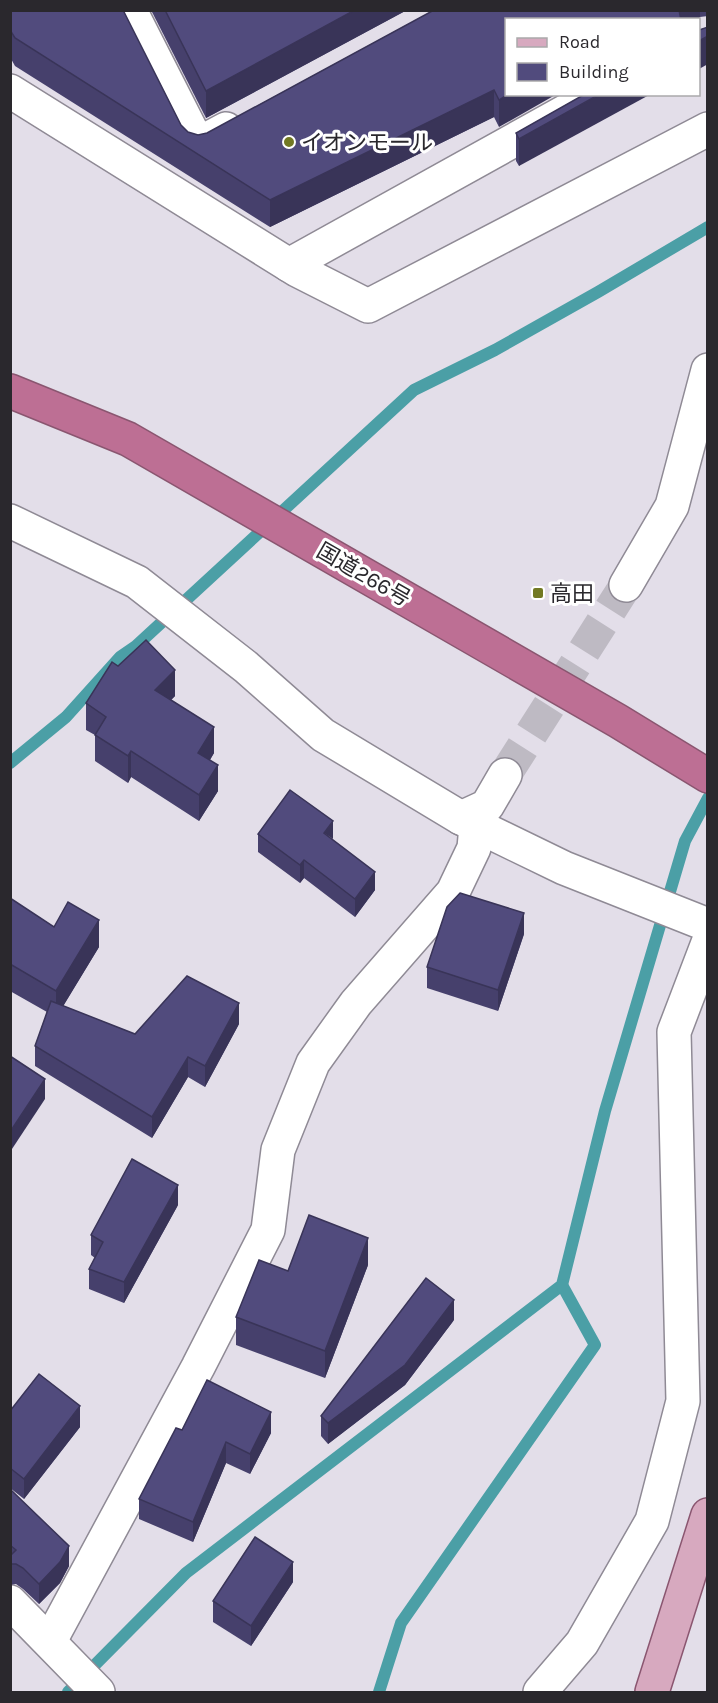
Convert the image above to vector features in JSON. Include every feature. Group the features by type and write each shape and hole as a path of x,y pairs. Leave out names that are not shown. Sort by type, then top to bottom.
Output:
{"highway":[{"name":"国道266号","path":"10,392 128,439 608,715 708,776"}],"main road":[{"path":"652,1692 708,1515"}],"street":[{"path":"130,10 198,144 250,116"},
{"path":"10,91 289,265 368,306 708,129"},
{"path":"289,265 593,96"},
{"path":"626,585 672,506 708,370"},
{"path":"10,521 137,582 246,667 323,735 468,822 564,868 708,925"},
{"path":"468,822 487,806 505,775"},
{"path":"50,1641 198,1368 268,1230 278,1150 313,1063 356,1003 453,892 474,848 468,822"},
{"path":"540,1692 582,1643 652,1521 683,1401 674,1032 708,943"},
{"path":"10,1602 98,1692"}],"building":[{"path":"10,10 123,10 181,125 188,132 198,135 207,133 434,10 679,10 681,18 505,18 505,96 499,100 494,90 270,200 15,38 10,30"},
{"path":"165,10 355,10 206,91"},
{"path":"708,27 708,36 700,40 700,30"},
{"path":"581,96 596,96 519,139 516,133"},
{"path":"146,640 175,670 155,690 214,727 198,753 218,765 199,795 131,751 128,756 95,735 106,717 86,703 112,662 118,666"},
{"path":"290,790 333,821 324,833 375,872 355,899 304,860 300,865 258,834"},
{"path":"460,893 524,913 498,990 427,967 447,907"},
{"path":"10,898 54,927 68,902 99,920 56,991 10,964"},
{"path":"187,976 239,1003 205,1066 188,1057 152,1117 35,1046 51,1001 135,1034"},
{"path":"10,1056 45,1079 10,1132"},
{"path":"132,1159 178,1185 124,1282 89,1269 103,1242 91,1235"},
{"path":"309,1215 368,1238 325,1351 236,1317 259,1260 288,1271"},
{"path":"426,1278 454,1300 405,1365 328,1423 321,1416"},
{"path":"39,1374 80,1406 24,1479 10,1468 10,1411"},
{"path":"207,1380 271,1412 250,1454 226,1442 193,1522 139,1499 176,1428 182,1430"},
{"path":"10,1489 69,1546 60,1562 39,1584 23,1568 10,1564 10,1556 16,1550 10,1545"},
{"path":"255,1537 293,1562 251,1626 213,1601"}],"waterway":[{"path":"10,763 66,717 120,657 136,646 414,390 495,350 708,227"},
{"path":"68,1692 186,1573 562,1285 605,1111 685,841 708,798"},
{"path":"379,1692 401,1623 595,1345 562,1285"}],"tunnel":[{"path":"505,775 626,585"}],"place":[{"name":"イオンモール","path":"289,142"},
{"name":"高田","path":"538,593"}]}
